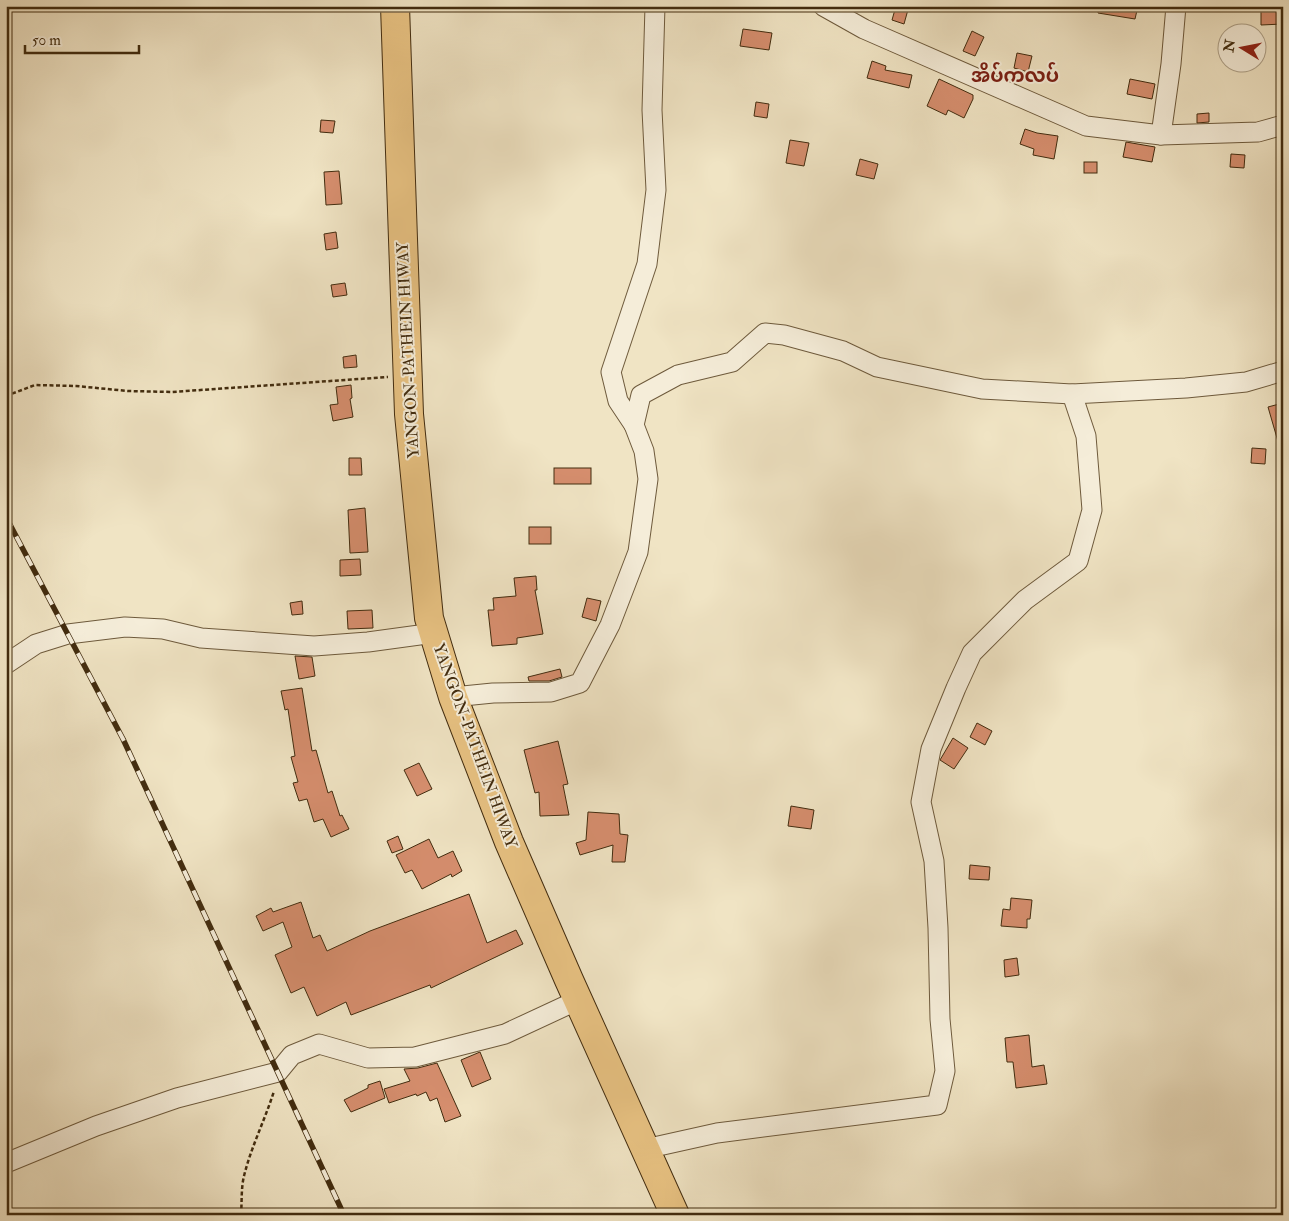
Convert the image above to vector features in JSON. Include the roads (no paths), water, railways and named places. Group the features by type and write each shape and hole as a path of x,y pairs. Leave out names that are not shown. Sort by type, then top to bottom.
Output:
{"highway":[{"name":"YANGON-PATHEIN HIWAY","path":"395,6 409,414 429,618 454,697 509,842 675,1215"}],"street":[{"path":"454,697 493,693 551,692 580,683 610,625 638,552 648,479 644,451 634,425 618,402 611,372 647,264 656,190 652,110 655,6"},
{"path":"824,6 864,29 1086,126 1161,135 1258,132 1283,125"},
{"path":"1161,135 1171,64 1176,6"},
{"path":"634,425 641,395 678,375 732,362 765,333 784,335 843,351 877,367 982,389 1072,394 1186,388 1246,382 1283,371"},
{"path":"645,1149 716,1133 937,1105 945,1071 940,1019 938,928 934,861 921,802 931,749 972,653 1025,600 1078,561 1092,510 1086,436 1072,394"},
{"path":"6,664 36,644 68,634 125,626 163,629 201,638 314,646 368,642 434,633"},
{"path":"6,1163 96,1126 177,1098 278,1072 292,1055 319,1044 368,1058 415,1058 505,1034 578,1000"}],"railway":[{"path":"6,517 123,739 344,1215"}],"district":[{"name":"အိပ်ကလပ်","path":"1015,76"}]}
